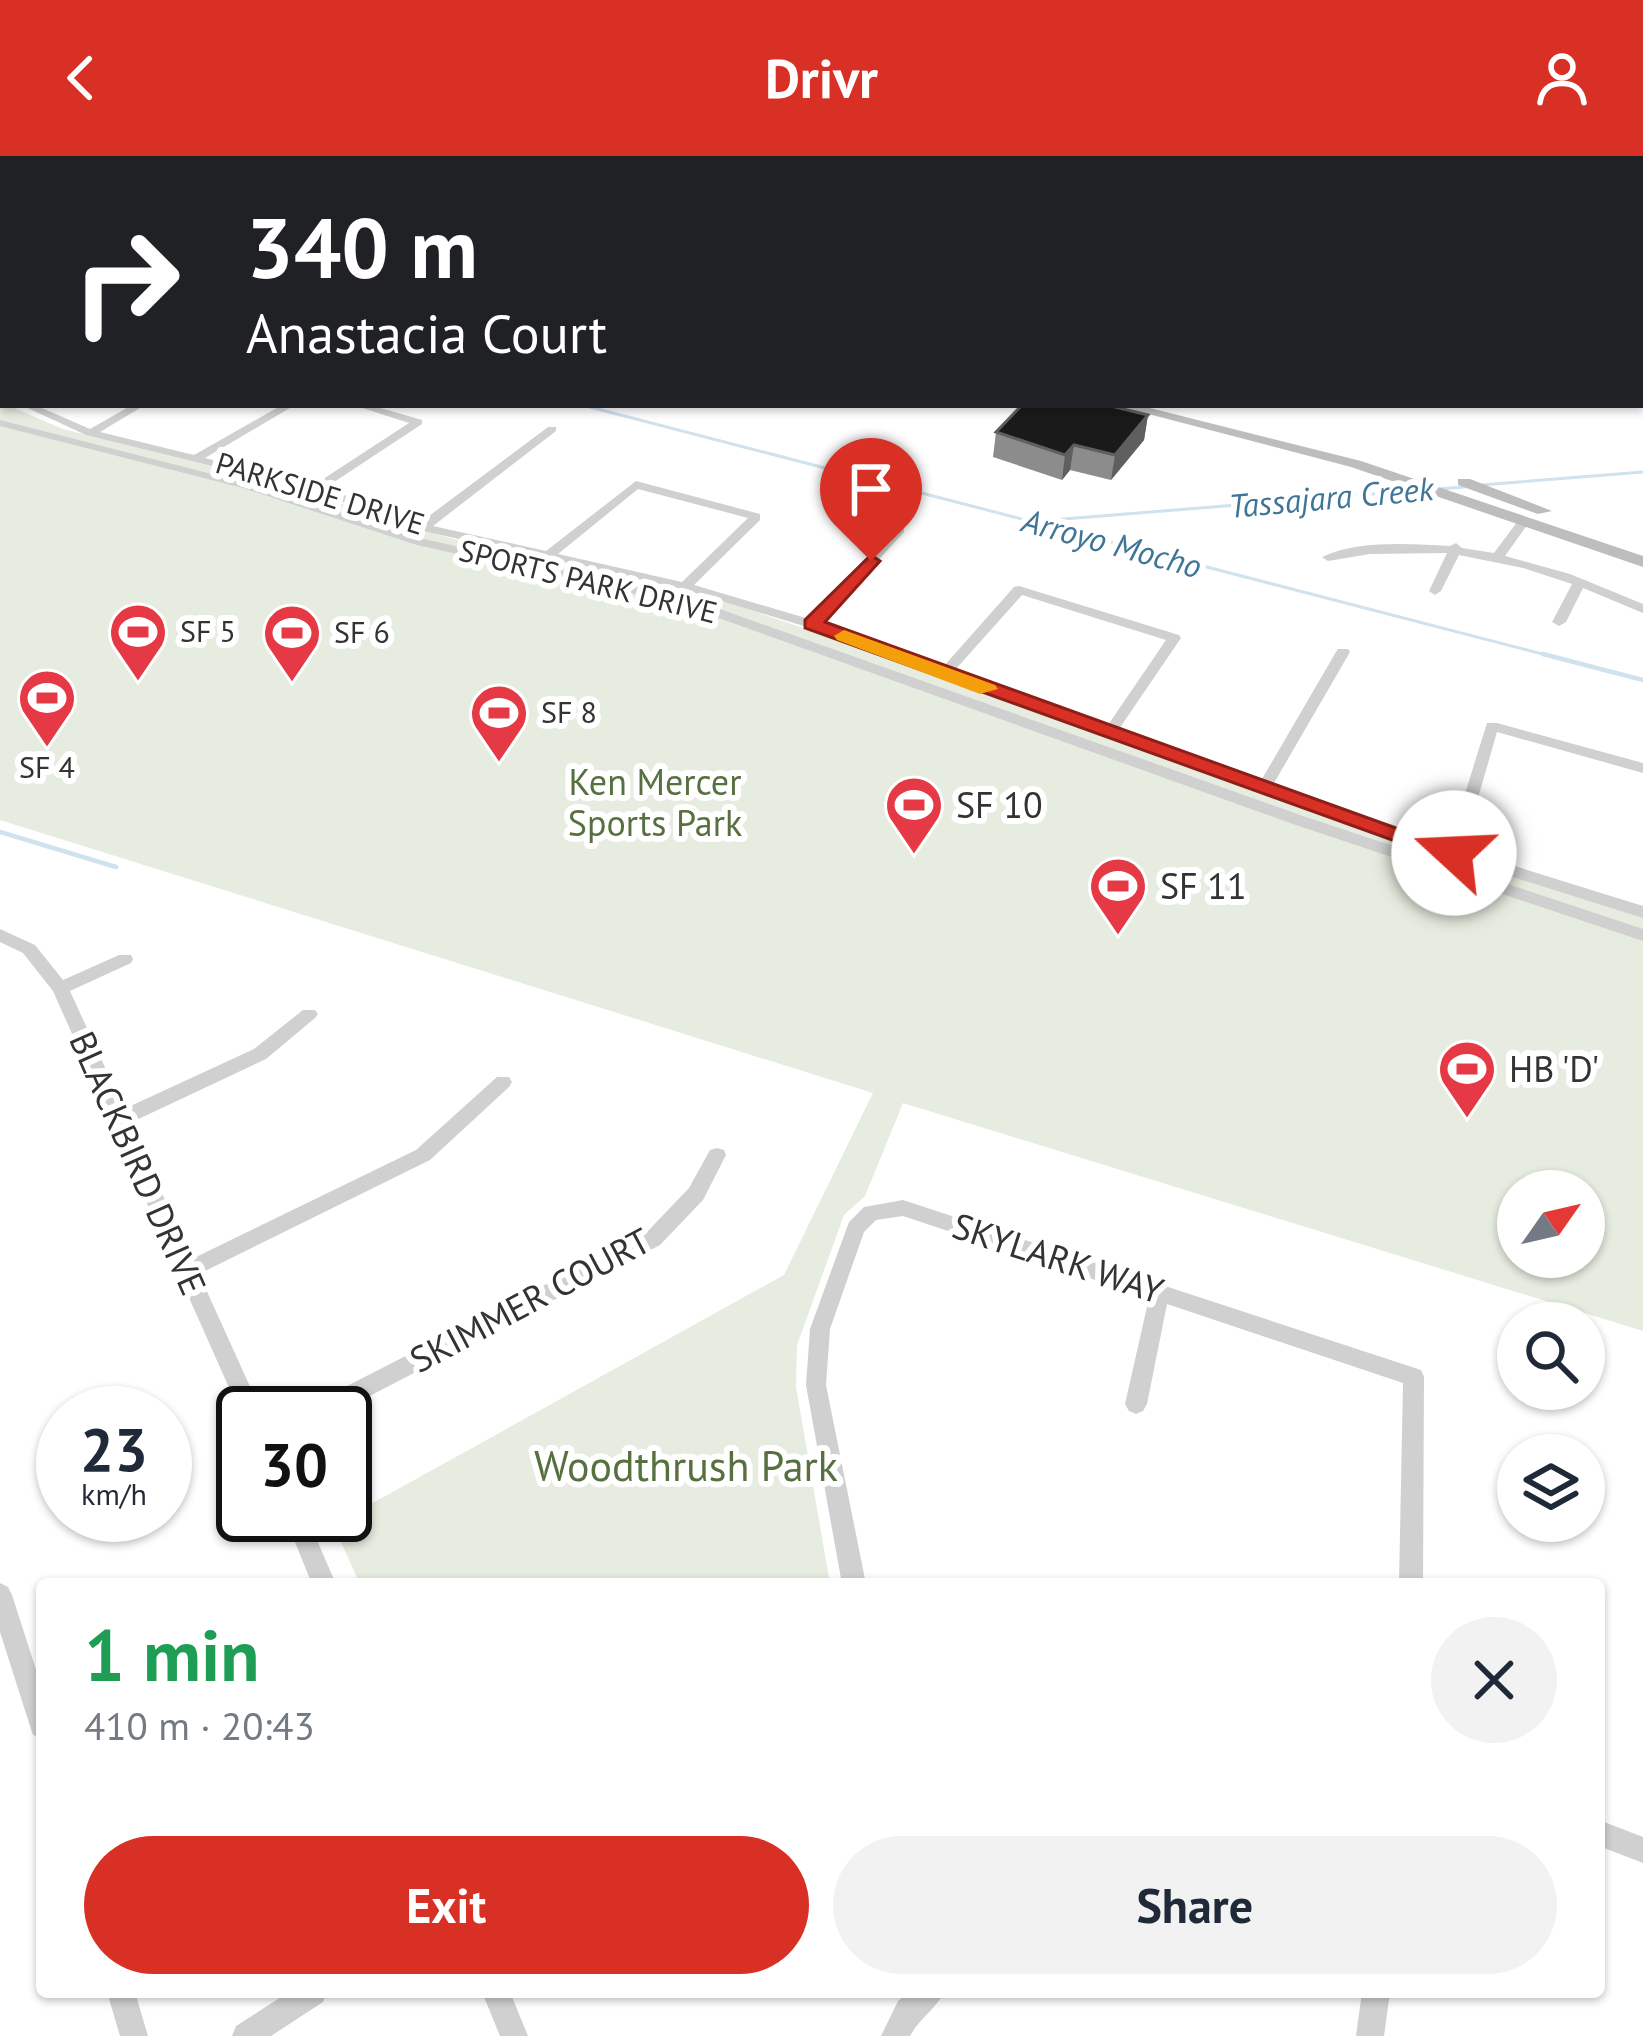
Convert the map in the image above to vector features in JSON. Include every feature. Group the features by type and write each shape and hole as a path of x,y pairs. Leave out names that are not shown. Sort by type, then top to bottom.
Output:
{"main road":[{"path":"1132,408 1421,484 1509,498 1643,545"},
{"path":"1197,408 1343,443 1468,492 1524,521 1643,562"}],"street":[{"name":"PARKSIDE DRIVE","path":"33,408 90,433 316,489 423,527 685,586 812,624 1454,853 1643,912"},
{"path":"90,433 135,408"},
{"path":"199,458 285,408"},
{"path":"316,489 418,422 369,408"},
{"name":"SPORTS PARK DRIVE","path":"0,423 247,486 404,538 684,601 1274,811 1643,935"},
{"path":"423,527 552,429"},
{"path":"550,554 637,485 755,517 685,586"},
{"path":"1498,556 1524,521"},
{"path":"812,624 900,529"},
{"path":"1328,556 1386,546 1456,547 1498,556 1643,610"},
{"path":"1435,591 1456,547"},
{"path":"1559,622 1579,584"},
{"path":"944,674 1018,590 1174,638 1110,731"},
{"path":"1265,786 1343,652"},
{"path":"1454,853 1492,726 1643,768"},
{"name":"BLACKBIRD DRIVE","path":"0,935 29,950 60,988 238,1386"},
{"path":"60,988 125,959"},
{"path":"116,1121 260,1054 310,1015"},
{"path":"185,1270 423,1155 503,1082"},
{"name":"SKIMMER COURT","path":"368,1386 653,1239 696,1194 717,1155"},
{"name":"SKYLARK WAY","path":"853,1578 817,1385 820,1329 856,1228 871,1213 903,1208 1414,1377 1411,1578"},
{"path":"1136,1404 1160,1292"},
{"path":"306,1542 321,1578"},
{"path":"0,1595 36,1707"},
{"path":"1605,1835 1643,1850"},
{"path":"123,1998 134,2036"},
{"path":"246,2036 304,1998"},
{"path":"498,1998 514,2036"},
{"path":"895,2036 908,2012 923,1998"},
{"path":"1370,2036 1375,1998"}],"green space":[{"name":"Ken Mercer Sports Park","path":"0,408 14,408 63,429 270,481 450,538 730,603 1643,917 1643,1331 1605,1319 1605,1302 1549,1302 903,1103 865,1196 844,1215 797,1345 796,1387 829,1578 357,1578 341,1542 372,1542 372,1503 784,1275 873,1093 0,820"}],"building":[{"path":"1019,408 1119,408 1148,415 1115,455 1074,445 1065,455 996,432"}],"waterway":[{"name":"Arroyo Mocho","path":"594,408 1032,522"},
{"name":"Tassajara Creek","path":"1481,485 1643,472"},
{"name":"Tassajara Creek","path":"1439,489 1464,487"},
{"name":"Tassajara Creek","path":"1032,522 1422,490"},
{"name":"Arroyo Mocho","path":"1027,522 1032,522"},
{"name":"Arroyo Mocho","path":"1032,522 1554,657"},
{"name":"Arroyo Mocho","path":"1543,654 1643,680"},
{"path":"0,832 116,867"}],"slow traffic":[{"path":"844,636 988,689"}],"place":[{"name":"SF 5","path":"138,683"},
{"name":"SF 6","path":"292,684"},
{"name":"SF 4","path":"47,749"},
{"name":"SF 8","path":"499,764"},
{"name":"SF 10","path":"914,856"},
{"name":"SF 11","path":"1118,937"},
{"name":"HB 'D'","path":"1467,1120"}],"route":[{"path":"871,561 812,624 1454,853"}],"park label":[{"name":"Woodthrush Park","path":"686,1466"}]}
